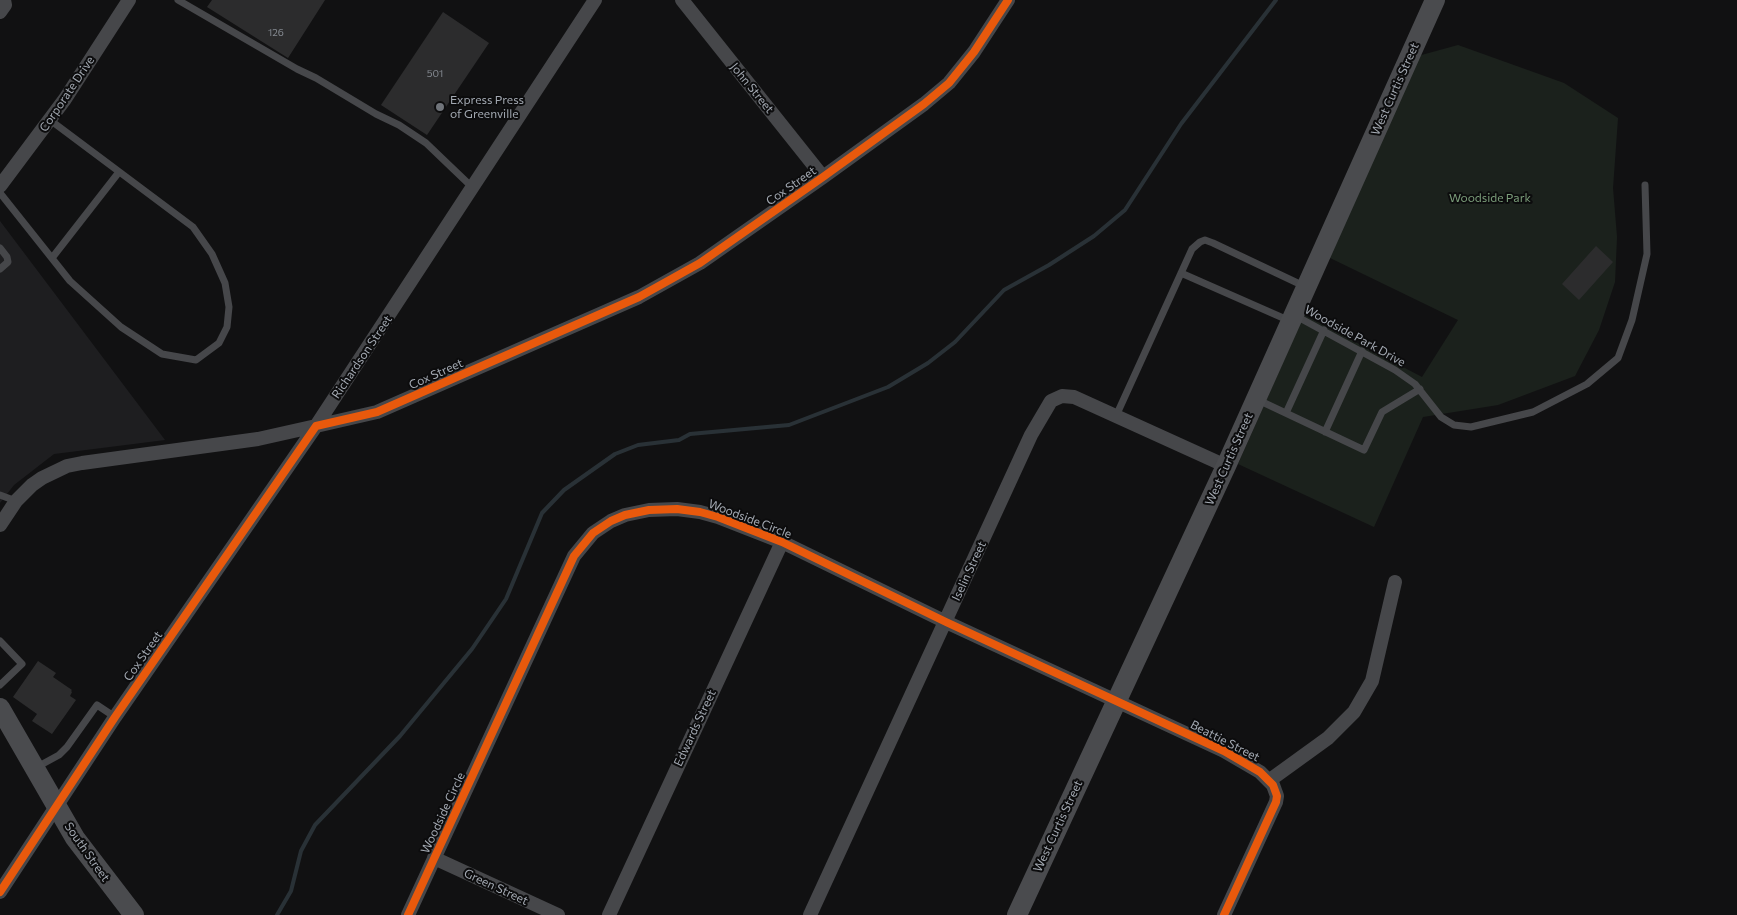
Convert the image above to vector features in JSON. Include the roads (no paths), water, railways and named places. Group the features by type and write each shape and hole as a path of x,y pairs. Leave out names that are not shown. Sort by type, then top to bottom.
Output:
{"street":[{"path":"0,12 5,5 4,0"},
{"name":"Corporate Drive","path":"0,186 50,120 129,0"},
{"name":"Richardson Street","path":"316,426 595,0"},
{"name":"John Street","path":"682,0 823,177"},
{"name":"Cox Street","path":"0,892 115,717 316,426 378,412 639,297 700,263 924,104 949,83 974,52 1008,0"},
{"name":"West Curtis Street","path":"1017,915 1226,466 1435,0"},
{"name":"Iselin Street","path":"810,915 1031,435 1051,402 1062,396 1074,397 1226,466"},
{"path":"0,525 16,501 28,489 42,478 67,466 258,439 316,426"},
{"name":"Woodside Circle","path":"408,915 574,556 593,533 610,521 626,515 649,510 677,509 718,517 782,542 1116,702"},
{"name":"Edwards Street","path":"609,915 782,542"},
{"path":"1224,915 1276,802 1275,789 1270,780 1328,738 1354,712 1372,681 1395,582"},
{"name":"Beattie Street","path":"1116,702 1246,762 1270,780"},
{"name":"South Street","path":"0,708 75,838 134,915"},
{"name":"Green Street","path":"434,858 558,915"}],"lane":[{"path":"178,0 297,70 316,78 398,125 426,143 473,188"},
{"path":"0,193 70,281 120,327 162,354 196,360 219,343 227,327 229,307 225,283 212,254 193,227 50,120"},
{"path":"52,258 119,172"},
{"name":"Woodside Park Drive","path":"1181,273 1324,330 1362,350 1395,370 1420,389 1441,416 1454,424 1472,427 1533,412 1586,384 1618,358 1632,320 1647,254 1645,185"},
{"path":"1116,416 1192,249 1205,240 1306,288"},
{"path":"0,248 7,257 8,262 0,269"},
{"path":"1286,413 1324,330"},
{"path":"1325,432 1362,350"},
{"path":"1256,399 1364,450 1382,412 1420,389"},
{"path":"0,494 16,501"},
{"path":"0,641 22,664 0,685"},
{"path":"34,768 55,758 67,747 97,705 115,717"}],"waterway":[{"path":"277,915 291,891 301,851 315,825 400,736 472,649 506,599 542,513 564,490 615,454 638,445 679,440 690,434 789,425 888,387 928,363 955,342 1004,290 1049,265 1094,236 1125,210 1181,124 1276,0"}],"place":[{"name":"Express Press of Greenville","path":"440,107"}],"park label":[{"name":"Woodside Park","path":"1490,198"}]}
